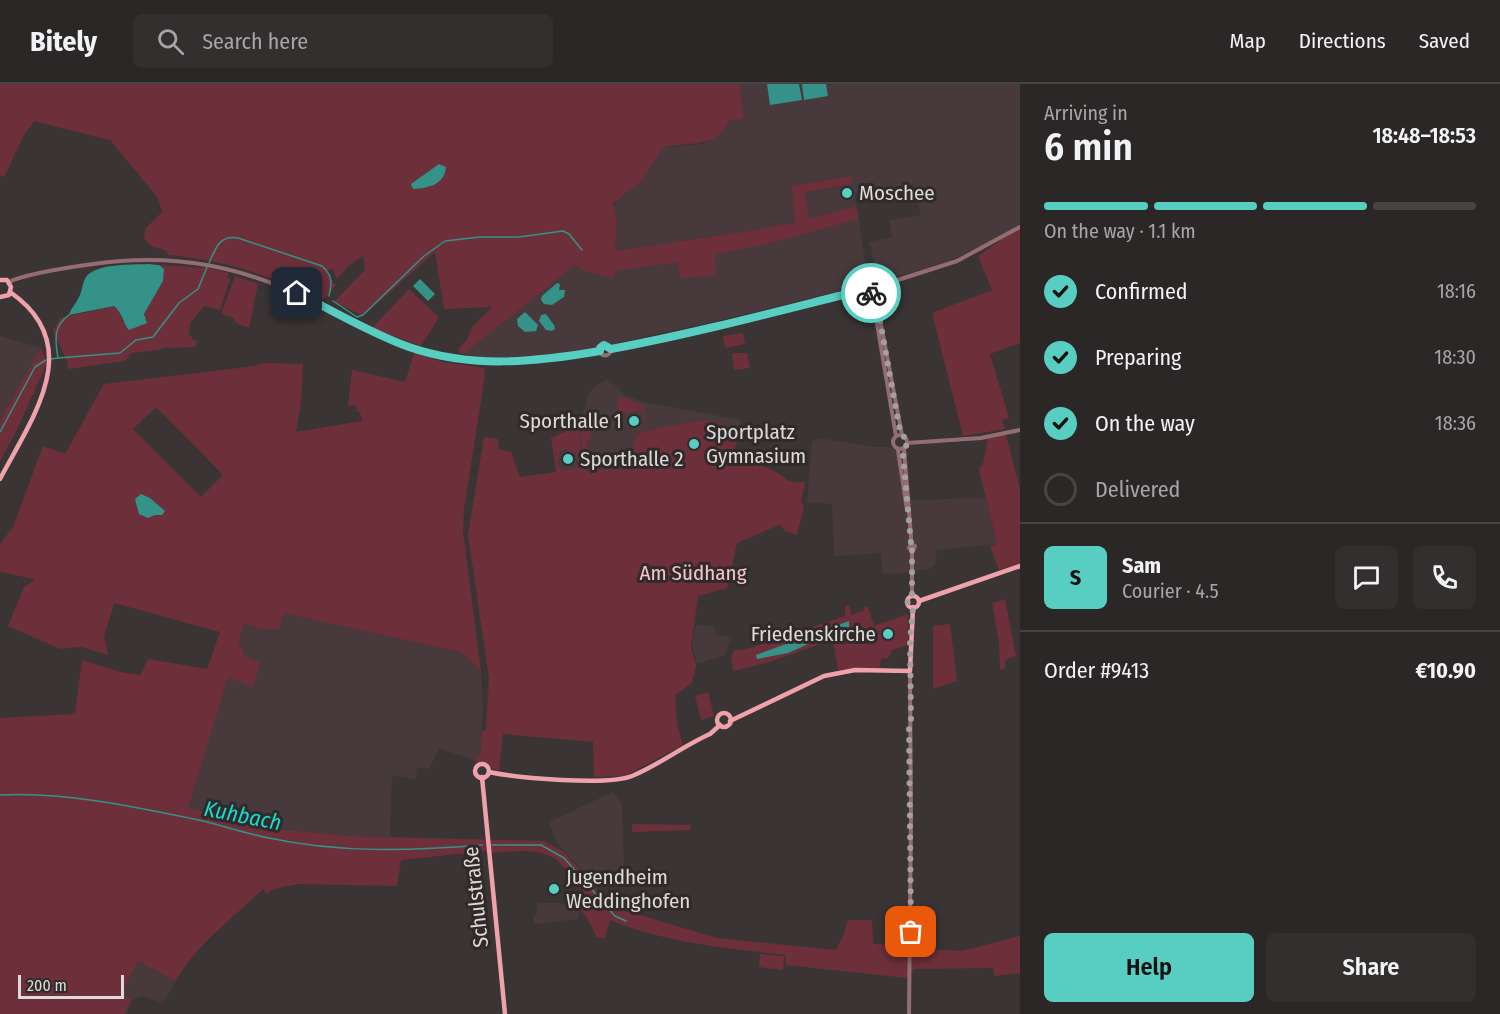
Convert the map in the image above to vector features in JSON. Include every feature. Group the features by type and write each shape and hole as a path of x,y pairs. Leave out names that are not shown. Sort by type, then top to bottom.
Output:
{"main road":[{"path":"0,280 9,282 11,287 6,296 0,297"},
{"path":"0,479 41,400 50,367 46,336 39,320 27,305 10,292"},
{"path":"913,608 918,605 919,601 1020,566"},
{"path":"719,723 725,726 730,721 824,676 855,670 910,671 913,608 907,602 912,596 919,601"},
{"path":"489,772 531,778 600,780 624,778 638,773 705,736 719,723 719,715 723,713 728,715 730,721"},
{"path":"479,765 486,765 489,772 487,776 482,777 476,772 479,765"},
{"name":"Schulstraße","path":"482,777 505,1014"}],"street":[{"path":"879,286 957,261 1020,226"},
{"path":"9,282 25,277 122,261 168,260 209,264 277,284 391,340 439,356 469,360 528,362 600,351"},
{"path":"867,289 868,284 872,282 876,282 879,286"},
{"path":"874,294 879,291 879,286"},
{"path":"600,351 604,345 611,349 732,323 867,289 874,294 902,435 908,443"},
{"path":"874,294 896,436 893,444 901,449"},
{"path":"600,351 607,356 611,349"},
{"path":"901,449 908,443 981,438 1020,430"},
{"path":"896,436 902,435"},
{"path":"901,449 906,506 910,517 912,596"},
{"path":"909,1014 910,671"}],"shaded area":[{"path":"740,84 1020,84 1020,227 956,258 884,280 878,276 869,242 892,237 889,220 921,215 913,184 855,194 856,206 809,220 805,192 852,184 850,176 793,186 795,222 615,251 617,223 613,205 639,183 662,148 702,144 711,140 726,127 729,121 744,118"},
{"path":"859,219 867,279 863,285 725,319 571,353 528,360 488,359 464,354 577,263 615,271 764,245"},
{"path":"0,336 41,348 0,420"},
{"path":"608,379 626,396 644,402 741,420 734,452 607,470 557,472 551,438 580,425 588,395 597,385"},
{"path":"820,438 888,447 910,453 907,458 911,500 986,498 997,544 937,550 935,565 928,569 902,573 882,574 881,553 834,556 832,504 807,503 812,442"},
{"path":"248,605 461,652 481,672 483,706 480,756 473,760 439,748 429,769 417,767 416,780 392,775 390,837 349,836 278,829 187,808"},
{"path":"696,624 715,627 716,635 732,637 725,655 697,664 692,647"},
{"path":"613,792 622,804 624,867 590,879 557,843 549,822"},
{"path":"537,903 575,906 580,910 578,919 535,924 533,915 537,915"},
{"path":"138,961 176,981 162,1004 144,996 132,999 122,994"}],"green space":[{"path":"0,84 740,84 744,118 729,121 716,137 708,141 663,148 639,183 613,204 617,223 615,251 795,222 792,186 851,176 852,184 805,192 809,219 856,206 859,219 764,245 715,254 716,275 680,278 678,262 615,271 613,278 581,270 576,264 464,354 459,353 459,348 466,341 473,326 492,307 444,309 435,252 363,316 335,301 365,270 363,256 348,266 337,279 332,268 327,271 336,285 324,299 319,300 283,283 246,270 189,257 168,255 167,251 151,246 144,238 146,228 162,212 158,198 110,140 34,121 23,137 4,177 0,175"},
{"path":"1020,227 1020,343 990,354 1009,418 1002,420 1005,429 963,436 932,313 992,290 978,256"},
{"path":"159,265 208,268 229,273 227,277 230,279 220,310 204,306 190,323 189,336 192,336 192,340 197,341 196,347 164,348 131,353 125,361 68,369 67,361 53,331 60,318 114,306 119,310 123,322 147,323 144,314 163,281 164,269"},
{"path":"235,276 258,284 249,328 236,323 234,318 221,314"},
{"path":"409,289 439,317 421,346 372,328"},
{"path":"743,333 745,344 725,348 723,336"},
{"path":"41,348 47,363 15,434 0,461 0,420"},
{"path":"414,353 443,362 484,368 485,375 464,509 463,531 481,672 461,652 283,613 280,629 262,629 244,623 238,642 245,656 260,663 253,687 228,677 188,808 278,829 349,836 544,841 564,852 612,905 717,938 836,950 848,920 872,920 873,944 906,945 907,955 915,955 914,949 962,951 1020,936 1020,973 994,976 993,968 914,969 907,978 786,965 785,955 674,939 610,920 605,938 597,938 582,911 566,901 564,896 583,891 558,861 542,853 515,851 487,853 486,851 401,860 397,886 298,884 273,889 267,894 263,889 204,944 176,981 138,961 122,994 132,999 125,1014 0,1014 0,718 75,714 82,660 120,672 140,675 148,659 207,669 220,632 114,603 104,637 108,655 81,647 60,649 8,626 24,587 34,579 0,572 0,544 13,527 43,446 65,454 104,384 255,366 264,363 303,364 301,403 296,432 362,421 356,405 348,406 352,370 405,382","holes":["156,407 223,475 201,497 133,429"]},
{"path":"732,353 747,353 750,368 734,370"},
{"path":"620,396 643,405 646,429 636,431 645,428 642,410 619,414 617,403"},
{"path":"593,411 594,420 589,421 592,442 590,439 586,440 590,463 600,464 599,459 605,458 606,468 589,469 584,464 581,438 586,412"},
{"name":"Am Südhang","path":"706,420 740,428 734,452 778,473 790,482 805,482 801,502 804,506 797,535 786,531 779,525 737,543 727,588 698,596 691,648 696,665 692,683 675,695 677,724 683,745 625,776 594,777 593,742 503,734 499,771 473,760 480,756 482,730 486,731 489,678 468,535 484,437 498,439 499,449 511,452 520,477 556,472 551,438 580,425 581,459 577,459 575,451 571,454 568,449 559,451 560,458 557,458 562,470 576,468 576,463 582,462 583,469 589,471 625,468 632,463 633,466 636,465 637,458 655,454 635,456 633,441 636,440 636,435 656,428"},
{"path":"1006,435 1020,490 1020,564 999,570 990,546 997,544 979,469 983,464 988,438"},
{"path":"1005,599 1016,656 1005,660 1005,668 1000,670 999,642 992,603"},
{"path":"850,605 851,615 864,610 864,606 868,607 874,626 908,614 908,645 892,650 888,658 881,659 880,668 838,670 834,646 829,641 769,662 733,671 731,659 734,650 747,649 845,616 845,606"},
{"path":"950,624 957,681 933,689 933,626"},
{"path":"708,692 714,716 701,720 695,696"},
{"path":"632,824 691,825 690,830 632,832"},
{"path":"760,954 784,956 783,970 759,967"}],"water":[{"path":"767,84 799,84 802,100 770,105"},
{"path":"802,84 826,84 828,96 804,100"},
{"path":"439,164 446,167 439,182 425,188 413,189 411,184"},
{"path":"159,265 164,269 163,281 144,314 147,323 129,330 114,306 69,315 86,277 91,272 106,267"},
{"path":"420,279 435,294 428,301 413,286"},
{"path":"557,283 560,284 559,290 565,290 564,297 552,305 544,304 541,300 542,296"},
{"path":"525,312 538,325 536,331 525,332 518,326 517,319"},
{"path":"546,314 554,325 555,329 552,331 546,330 539,321 541,315"},
{"path":"141,494 150,498 165,511 162,515 148,518 139,514 135,499"},
{"path":"849,621 849,628 829,635 828,638 788,653 757,659 756,655"}],"waterway":[{"path":"333,301 357,317 363,315 424,256 445,241 480,237 519,237 563,231 569,234 582,250"},
{"path":"209,263 222,241 238,238 322,266 331,280 329,296"},
{"path":"58,358 120,353 136,340 153,337 179,303 198,289 207,267"},
{"path":"51,359 58,358 56,334 60,324 69,315"},
{"path":"0,432 35,367 46,360"},
{"name":"Kuhbach","path":"0,795 49,796 98,801 213,823 269,838 321,846 428,849 482,845"},
{"name":"Kuhbach","path":"492,845 541,845 564,858 615,916 626,921"}],"way so far":[{"path":"871,293 875,293 900,431 908,443 903,454 910,511 911,544 909,548 912,550 913,568 912,596 907,601 913,608 910,641 911,719 909,725 911,932"}],"place":[{"name":"Moschee","path":"847,193"},
{"name":"Sporthalle 1","path":"634,421"},
{"name":"Sportplatz Gymnasium","path":"694,444"},
{"name":"Sporthalle 2","path":"568,459"},
{"name":"Friedenskirche","path":"888,634"},
{"name":"Jugendheim Weddinghofen","path":"554,889"}],"route":[{"path":"297,293 391,340 428,353 455,359 528,362 600,351 601,346 604,345 608,345 611,349 643,343 867,289 871,293"}]}
